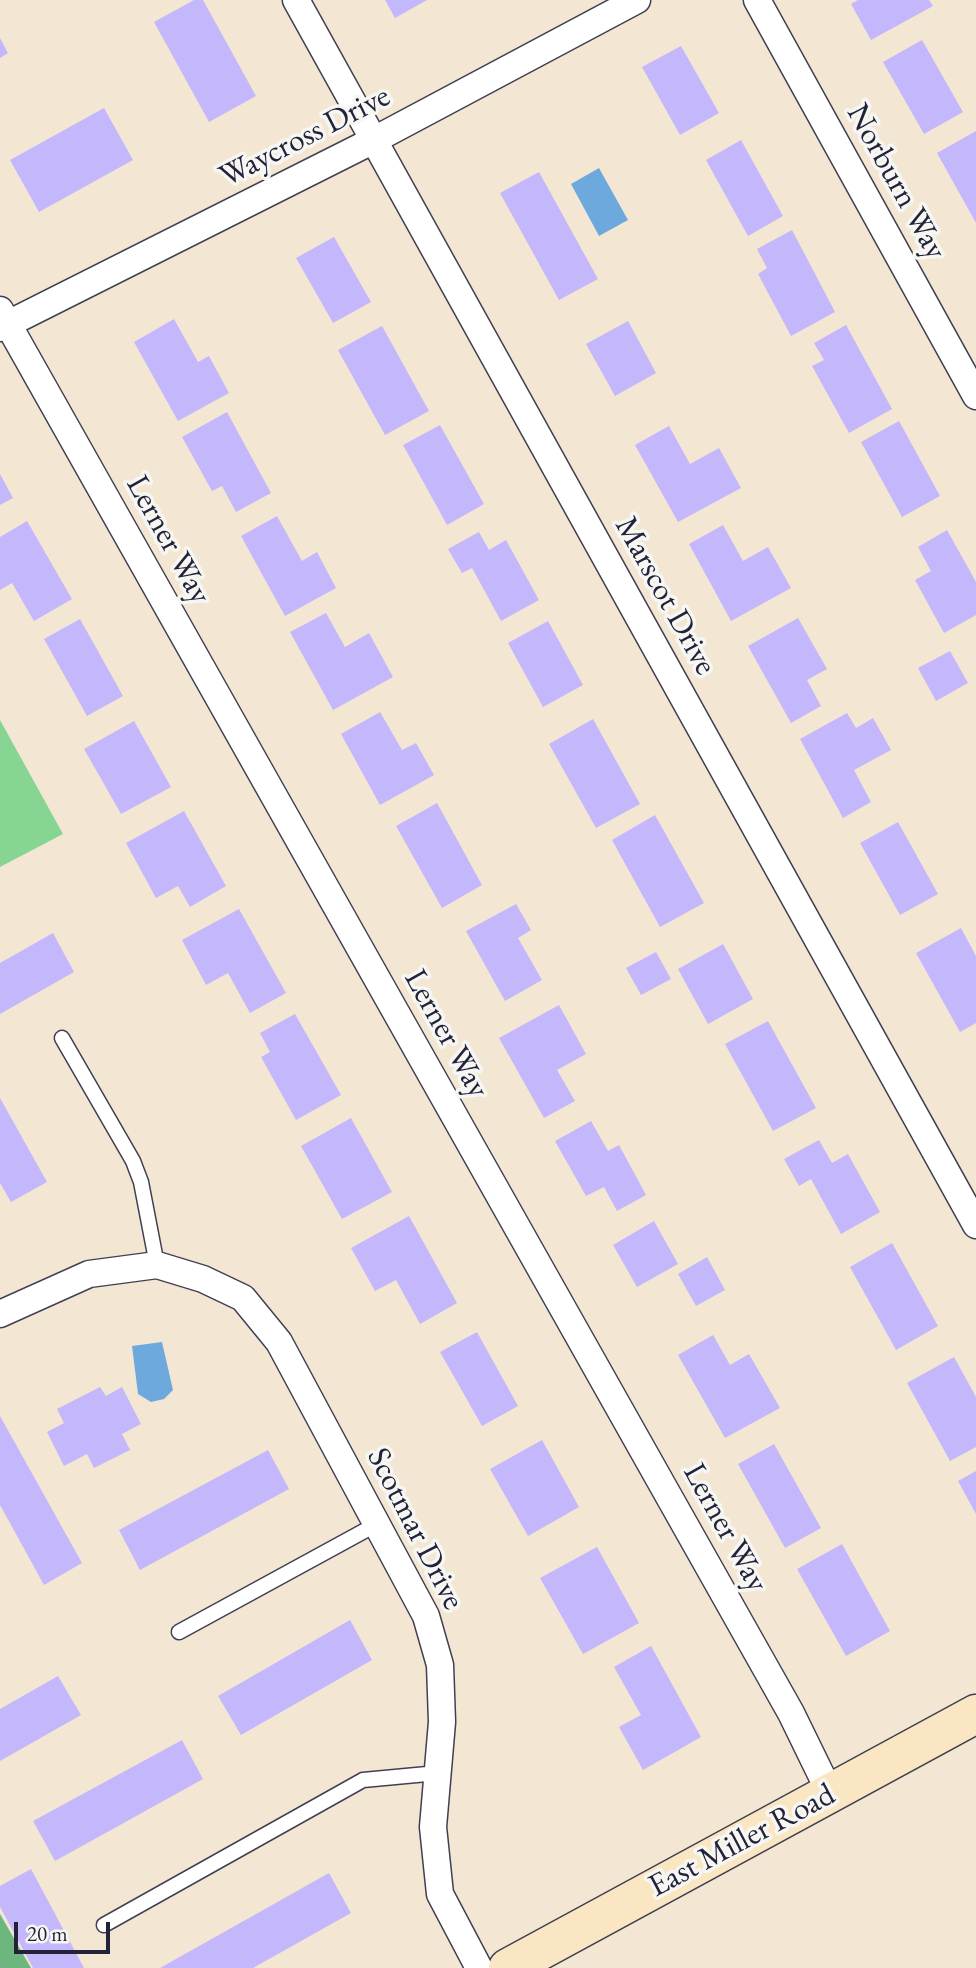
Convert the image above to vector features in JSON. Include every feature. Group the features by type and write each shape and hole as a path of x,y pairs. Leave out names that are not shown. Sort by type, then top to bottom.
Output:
{"street":[{"name":"Marscot Drive","path":"296,0 976,1225"},
{"name":"Waycross Drive","path":"2,320 374,140 637,0"},
{"name":"Norburn Way","path":"757,0 976,397"},
{"name":"Lerner Way","path":"2,320 791,1713 830,1793"},
{"name":"Scotmar Drive","path":"0,1314 89,1274 157,1265 203,1279 243,1298 279,1342 426,1616 440,1665 442,1722 433,1827 440,1894 479,1968"},
{"name":"East Miller Road","path":"508,1968 976,1714"}],"lane":[{"path":"62,1038 133,1161 141,1182 157,1265"},
{"path":"179,1632 377,1524"},
{"path":"104,1925 363,1780 438,1773"}],"green space":[{"path":"0,720 63,834 0,867"},
{"path":"0,1914 31,1968 0,1968"}],"water":[{"path":"599,168 628,220 599,236 571,184"},
{"path":"162,1342 173,1390 164,1399 151,1402 138,1394 132,1346"}],"building":[{"path":"194,0 203,0 256,96 209,122 154,22"},
{"path":"385,0 427,0 395,18"},
{"path":"858,0 929,0 933,6 871,40 851,4"},
{"path":"0,38 8,53 0,58"},
{"path":"922,40 963,112 924,134 883,62"},
{"path":"681,46 719,113 680,135 642,67"},
{"path":"104,108 133,160 39,212 10,160"},
{"path":"976,131 976,223 937,153"},
{"path":"741,140 783,216 748,236 706,160"},
{"path":"539,172 598,279 559,300 500,193"},
{"path":"792,230 835,312 791,336 758,274 767,268 757,249"},
{"path":"334,237 371,302 333,323 296,258"},
{"path":"174,319 198,362 209,356 229,393 178,421 134,342"},
{"path":"628,321 656,373 615,396 586,344"},
{"path":"846,325 892,409 849,433 812,366 824,360 814,343"},
{"path":"382,326 429,411 385,435 338,350"},
{"path":"227,412 271,493 236,512 222,486 212,491 182,437"},
{"path":"899,421 940,496 902,517 861,442"},
{"path":"440,425 484,504 447,525 403,445"},
{"path":"669,426 690,464 719,448 741,488 678,522 635,445"},
{"path":"0,474 13,498 0,505"},
{"path":"277,516 302,561 317,552 336,588 285,616 241,536"},
{"path":"27,521 72,599 34,621 12,583 0,590 0,537"},
{"path":"723,525 743,561 768,547 791,588 731,621 689,544"},
{"path":"947,530 976,582 976,615 944,633 915,580 931,571 918,547"},
{"path":"479,532 489,550 506,540 539,600 501,621 472,568 462,573 448,549"},
{"path":"326,613 345,647 369,633 393,677 333,710 290,632"},
{"path":"798,618 827,669 807,680 821,706 791,723 748,646"},
{"path":"80,619 123,696 87,716 44,639"},
{"path":"548,621 583,685 543,707 508,643"},
{"path":"950,651 968,683 936,701 918,668"},
{"path":"380,712 402,750 416,743 434,775 380,805 341,734"},
{"path":"847,713 856,728 873,718 891,750 854,770 871,802 843,818 800,739"},
{"path":"593,719 640,804 596,828 549,744"},
{"path":"134,721 171,787 121,814 84,749"},
{"path":"437,803 482,885 442,908 396,826"},
{"path":"184,811 226,886 190,907 178,886 156,898 126,843"},
{"path":"655,815 704,903 660,927 612,840"},
{"path":"898,822 938,894 900,915 860,843"},
{"path":"516,904 531,930 518,938 542,980 505,1001 466,931"},
{"path":"239,909 286,993 250,1013 228,973 206,985 182,940"},
{"path":"961,928 976,956 976,1023 960,1032 916,953"},
{"path":"53,933 74,972 0,1014 0,963"},
{"path":"723,944 753,999 708,1024 678,969"},
{"path":"656,952 671,979 641,995 626,968"},
{"path":"559,1005 586,1054 557,1070 575,1101 544,1118 499,1038"},
{"path":"295,1014 341,1095 296,1120 261,1057 270,1052 260,1033"},
{"path":"768,1021 816,1108 773,1131 725,1044"},
{"path":"0,1098 47,1182 11,1202 0,1183"},
{"path":"351,1118 392,1192 342,1219 301,1146"},
{"path":"591,1121 608,1151 619,1145 646,1195 617,1211 604,1187 586,1196 555,1141"},
{"path":"819,1140 832,1163 848,1154 880,1212 841,1234 811,1179 799,1186 784,1159"},
{"path":"409,1216 457,1303 420,1324 396,1280 375,1291 351,1248"},
{"path":"654,1221 678,1264 637,1287 613,1245"},
{"path":"892,1243 938,1326 896,1350 850,1267"},
{"path":"707,1257 725,1290 696,1306 678,1274"},
{"path":"477,1332 518,1406 482,1426 440,1352"},
{"path":"713,1335 730,1365 749,1354 780,1408 725,1438 678,1355"},
{"path":"954,1357 976,1397 976,1447 950,1461 907,1383"},
{"path":"100,1387 106,1396 122,1387 141,1424 122,1434 130,1450 94,1468 87,1454 64,1466 47,1432 64,1423 57,1409"},
{"path":"0,1416 82,1563 44,1585 0,1505"},
{"path":"542,1440 579,1507 528,1536 490,1469"},
{"path":"774,1444 821,1528 785,1548 738,1464"},
{"path":"268,1450 289,1489 140,1570 119,1530"},
{"path":"976,1471 976,1514 958,1481"},
{"path":"842,1544 890,1631 846,1656 797,1569"},
{"path":"597,1547 639,1623 583,1654 540,1578"},
{"path":"350,1620 372,1660 241,1735 218,1696"},
{"path":"651,1646 701,1737 643,1770 619,1727 641,1715 614,1667"},
{"path":"58,1676 81,1715 0,1761 0,1709"},
{"path":"182,1740 203,1779 55,1861 33,1821"},
{"path":"31,1869 84,1968 33,1968 0,1907 0,1886"},
{"path":"329,1873 351,1913 253,1968 160,1968"}]}
